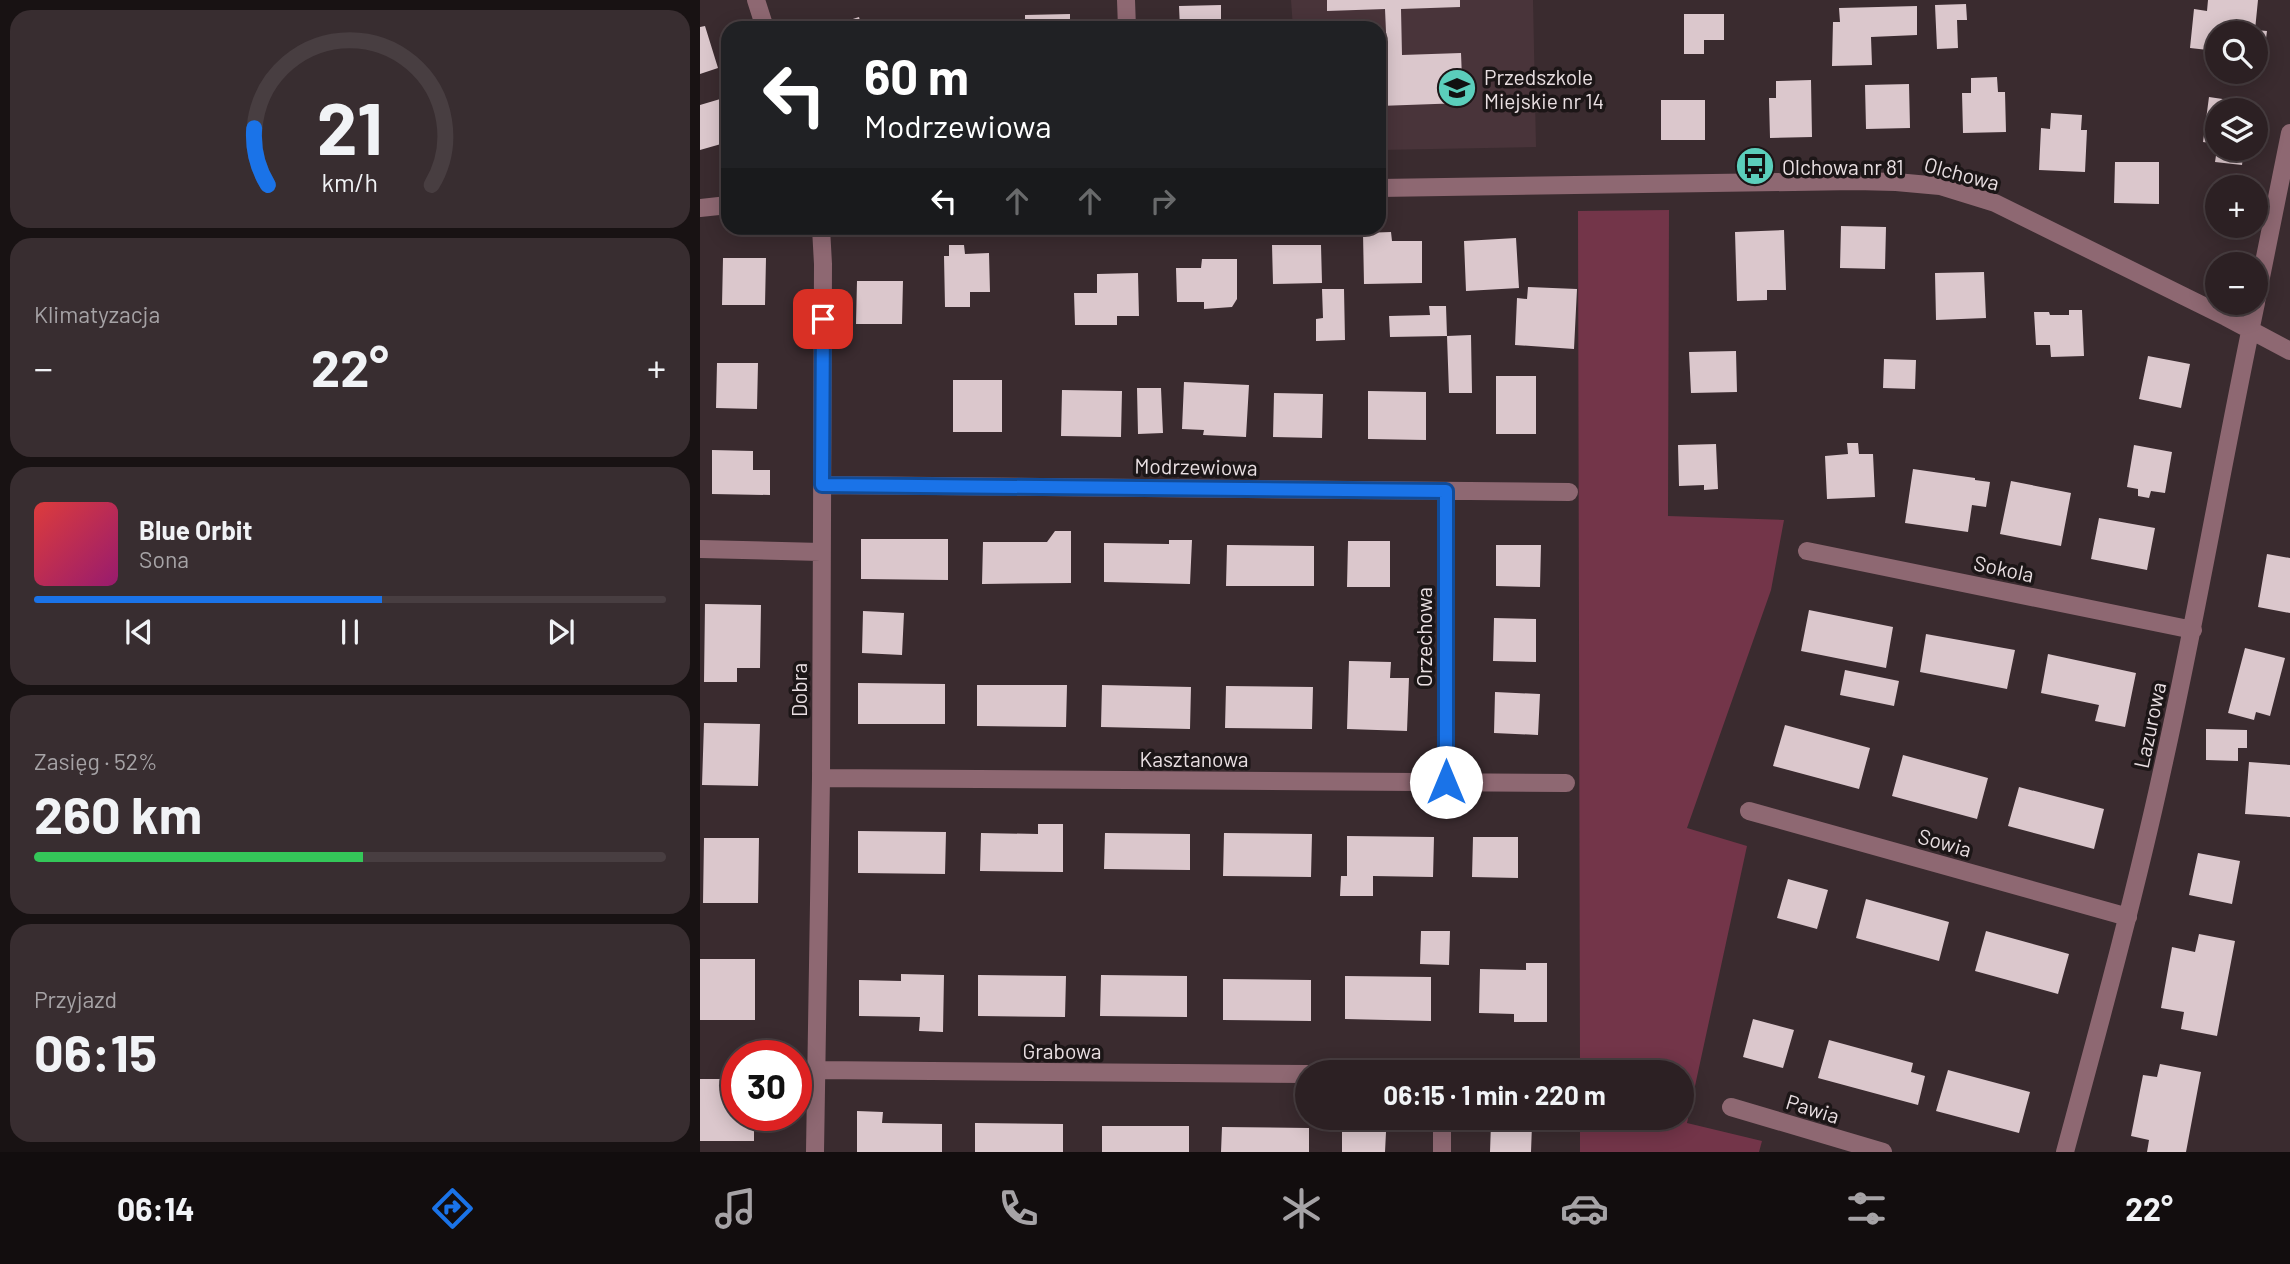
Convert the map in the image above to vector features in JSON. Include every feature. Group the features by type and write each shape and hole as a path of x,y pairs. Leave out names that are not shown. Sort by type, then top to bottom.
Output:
{"street":[{"path":"756,0 763,21"},
{"path":"1126,0 1127,21"},
{"name":"Lazurowa","path":"2266,252 2290,133"},
{"name":"Olchowa","path":"1386,188 1854,181 1940,186 1995,203 2290,352"},
{"path":"700,208 721,206"},
{"name":"Dobra","path":"816,1152 821,778 824,264 822,235"},
{"name":"Lazurowa","path":"2065,1152 2128,917 2193,630 2253,315"},
{"name":"Modrzewiowa","path":"822,485 1569,492"},
{"name":"Orzechowa","path":"1446,491 1446,782"},
{"path":"700,549 821,552"},
{"name":"Sokola","path":"1807,551 2193,630"},
{"name":"Kasztanowa","path":"821,778 1566,783"},
{"name":"Sowia","path":"1749,811 2128,917"},
{"name":"Grabowa","path":"816,1070 1295,1074"},
{"name":"Pawia","path":"1731,1107 1883,1152"},
{"path":"1442,1130 1442,1152"}],"shaded area":[{"name":"Przedszkole Miejskie nr 14","path":"1291,0 1533,0 1536,147 1386,150 1386,21 1292,21"},
{"path":"1669,210 1668,516 1784,520 1771,590 1687,828 1747,846 1694,1091 1694,1060 1580,1060 1578,211"},
{"path":"1694,1125 1762,1141 1759,1152 1580,1152 1580,1130 1694,1130"}],"building":[{"path":"1327,0 1460,0 1460,7 1401,9 1402,55 1461,53 1463,103 1386,106 1385,9 1327,11"},
{"path":"2208,0 2258,0 2256,21 2205,21 2205,50 2190,48 2194,9 2207,11"},
{"path":"1966,4 1967,20 1957,20 1958,48 1937,49 1935,5"},
{"path":"1221,5 1221,21 1180,21 1179,6"},
{"path":"1917,6 1917,35 1871,37 1872,65 1832,66 1833,22 1840,22 1839,8"},
{"path":"1070,14 1070,21 1025,21 1025,15"},
{"path":"1684,14 1724,14 1724,40 1704,40 1704,54 1684,54"},
{"path":"705,26 718,68 700,74 700,27"},
{"path":"1997,77 1998,92 2005,92 2006,132 1963,133 1962,93 1971,93 1971,78"},
{"path":"1811,80 1812,137 1770,138 1769,98 1776,98 1776,81"},
{"path":"1909,84 1910,128 1866,129 1865,85"},
{"path":"721,99 721,144 700,150 700,105"},
{"path":"1661,100 1705,100 1705,140 1661,140"},
{"path":"2051,113 2082,115 2081,130 2087,130 2085,172 2039,170 2041,128 2050,129"},
{"path":"2215,161 2242,161 2242,165"},
{"path":"2115,162 2159,162 2159,204 2114,203"},
{"path":"1841,226 1886,227 1885,269 1840,268"},
{"path":"1784,230 1786,290 1767,290 1767,300 1737,301 1735,232"},
{"path":"1386,232 1391,232 1392,241 1422,241 1422,283 1364,284 1363,235 1386,235"},
{"path":"1516,238 1519,288 1466,291 1464,241"},
{"path":"949,245 964,245 965,254 989,253 990,292 970,292 970,307 945,307 944,256 949,256"},
{"path":"1272,245 1321,245 1322,283 1273,284"},
{"path":"723,258 766,258 765,305 722,305"},
{"path":"1202,259 1237,259 1237,299 1232,307 1204,309 1204,302 1177,302 1176,268 1201,268"},
{"path":"1984,272 1986,318 1936,320 1935,273"},
{"path":"1138,273 1139,316 1117,316 1117,325 1075,325 1074,293 1097,293 1097,274"},
{"path":"857,281 903,281 902,324 856,324"},
{"path":"1528,287 1577,289 1574,349 1515,345 1517,298 1527,299"},
{"path":"1322,289 1344,289 1345,340 1316,341 1316,319 1323,318"},
{"path":"1429,306 1446,306 1447,336 1390,337 1389,316 1430,315"},
{"path":"2069,310 2082,310 2084,356 2051,357 2050,345 2036,345 2034,312 2069,315"},
{"path":"1471,335 1472,393 1449,393 1447,336"},
{"path":"1736,351 1737,392 1691,393 1689,352"},
{"path":"2148,356 2190,364 2181,408 2139,399"},
{"path":"1884,359 1916,360 1915,389 1883,388"},
{"path":"717,363 758,363 757,409 716,408"},
{"path":"1496,376 1536,376 1536,434 1496,434"},
{"path":"953,380 1002,380 1002,432 953,432"},
{"path":"1184,382 1249,385 1246,437 1203,435 1204,430 1182,429"},
{"path":"1137,388 1161,388 1163,433 1138,434"},
{"path":"1062,390 1122,391 1121,437 1061,436"},
{"path":"1368,391 1426,392 1426,440 1368,439"},
{"path":"1274,393 1323,394 1322,438 1273,437"},
{"path":"1847,443 1858,443 1859,454 1873,454 1875,497 1827,499 1825,456 1848,454"},
{"path":"1716,444 1718,489 1704,490 1704,485 1679,486 1678,445"},
{"path":"2134,445 2172,452 2165,493 2151,491 2149,498 2138,496 2138,489 2127,487"},
{"path":"712,450 753,451 753,470 770,470 770,495 712,494"},
{"path":"1913,469 1990,482 1986,507 1972,505 1968,532 1905,523"},
{"path":"2011,481 2071,493 2061,546 2000,534"},
{"path":"2099,518 2155,528 2147,570 2091,559"},
{"path":"1055,531 1071,531 1071,583 982,584 983,542 1047,542"},
{"path":"861,539 948,539 948,580 861,579"},
{"path":"1169,540 1192,540 1190,584 1104,582 1104,543 1169,544"},
{"path":"1348,541 1390,541 1390,587 1347,587"},
{"path":"1227,545 1314,546 1314,586 1226,586"},
{"path":"1496,545 1541,545 1540,587 1496,586"},
{"path":"2267,554 2290,558 2290,613 2258,607"},
{"path":"705,604 761,605 760,668 737,668 737,682 704,682"},
{"path":"1809,610 1893,627 1886,668 1801,651"},
{"path":"863,611 904,613 902,655 862,653"},
{"path":"1494,618 1536,619 1536,662 1493,661"},
{"path":"1926,634 2015,650 2007,689 1920,672"},
{"path":"2245,648 2285,658 2270,716 2256,712 2254,720 2228,713"},
{"path":"2048,654 2136,673 2125,727 2095,721 2099,705 2041,693"},
{"path":"1349,661 1391,662 1390,678 1409,678 1407,731 1347,729"},
{"path":"1845,670 1899,681 1894,706 1840,695"},
{"path":"858,683 945,684 945,724 858,724"},
{"path":"977,685 1067,685 1066,727 977,726"},
{"path":"1102,685 1191,687 1190,729 1101,727"},
{"path":"1226,686 1313,687 1312,729 1225,728"},
{"path":"1495,692 1540,694 1538,735 1494,733"},
{"path":"704,723 760,724 758,786 702,785"},
{"path":"1785,725 1870,748 1859,789 1773,766"},
{"path":"2206,729 2247,730 2247,748 2238,748 2238,761 2206,760"},
{"path":"1903,755 1988,778 1977,819 1892,796"},
{"path":"2249,762 2290,765 2290,817 2245,814"},
{"path":"2019,787 2104,809 2094,849 2008,826"},
{"path":"1038,824 1063,824 1063,872 980,871 981,833 1038,834"},
{"path":"858,831 946,832 945,874 858,873"},
{"path":"1105,833 1190,834 1190,870 1104,869"},
{"path":"1224,833 1312,834 1311,877 1223,876"},
{"path":"1347,836 1434,837 1433,877 1373,876 1373,896 1340,896 1341,876 1347,876"},
{"path":"1473,837 1518,837 1518,878 1472,877"},
{"path":"704,838 759,838 758,903 703,903"},
{"path":"2198,853 2240,861 2232,904 2189,895"},
{"path":"1788,879 1828,890 1817,929 1777,918"},
{"path":"1866,899 1949,922 1939,961 1856,938"},
{"path":"1421,931 1450,931 1449,965 1420,964"},
{"path":"1986,931 2069,954 2058,994 1975,971"},
{"path":"2199,934 2235,941 2217,1036 2181,1029 2184,1012 2161,1008 2172,947 2195,952"},
{"path":"700,959 755,959 755,1020 700,1020"},
{"path":"1526,963 1547,963 1547,1022 1514,1022 1514,1014 1479,1013 1480,969 1526,970"},
{"path":"901,974 944,975 943,1032 919,1031 920,1017 859,1016 859,980 901,981"},
{"path":"978,975 1066,976 1065,1017 978,1016"},
{"path":"1101,975 1187,976 1187,1017 1100,1016"},
{"path":"1345,976 1431,977 1431,1021 1345,1019"},
{"path":"1223,979 1311,980 1311,1021 1223,1020"},
{"path":"1753,1019 1794,1030 1783,1068 1743,1057"},
{"path":"1829,1040 1913,1063 1911,1072 1925,1076 1918,1105 1818,1078"},
{"path":"2160,1064 2201,1072 2186,1152 2147,1152 2149,1140 2131,1136 2143,1075 2157,1077"},
{"path":"1948,1070 2030,1092 2019,1133 1936,1111"},
{"path":"700,1079 721,1079 721,1131 754,1131 754,1141 700,1141"},
{"path":"857,1111 883,1112 882,1123 942,1124 942,1152 857,1152"},
{"path":"975,1123 1063,1124 1063,1152 975,1152"},
{"path":"1102,1126 1189,1126 1189,1152 1102,1152"},
{"path":"1222,1127 1309,1130 1309,1152 1221,1152"},
{"path":"1342,1130 1386,1132 1385,1152 1342,1152"},
{"path":"1491,1130 1532,1130 1531,1152 1490,1152"}],"place":[{"name":"Przedszkole Miejskie nr 14","path":"1457,88"},
{"name":"Olchowa nr 81","path":"1755,166"}],"route":[{"path":"823,319 822,485 1446,491 1446,782"}]}
